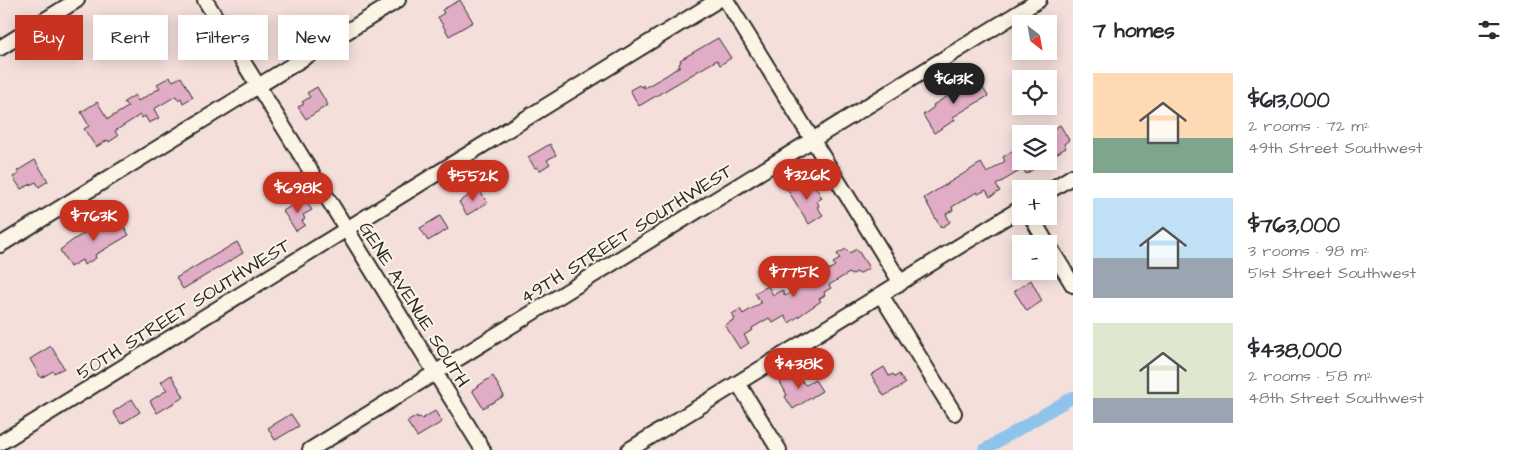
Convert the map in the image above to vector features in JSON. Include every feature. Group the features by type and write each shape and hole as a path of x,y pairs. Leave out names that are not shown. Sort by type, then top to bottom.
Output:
{"street":[{"path":"0,48 76,0"},
{"name":"GENE AVENUE SOUTH","path":"205,0 483,450"},
{"path":"0,245 398,0"},
{"name":"50TH STREET SOUTHWEST","path":"4,442 718,0"},
{"path":"726,0 901,283"},
{"name":"49TH STREET SOUTHWEST","path":"310,450 1039,0"},
{"path":"1057,186 1073,176"},
{"path":"629,450 1012,214"},
{"path":"1057,259 1073,285"},
{"path":"881,295 954,413"},
{"path":"738,383 779,450"}],"building":[{"path":"460,0 473,22 449,36 438,17 444,13 442,10"},
{"path":"718,38 731,58 720,65 717,60 639,106 630,90 639,85 641,87 643,85 644,88 667,75 680,66 680,60"},
{"path":"170,77 173,81 181,77 193,97 183,103 181,98 178,100 176,96 154,109 159,118 149,123 145,116 142,118 140,115 115,131 118,136 96,147 84,129 89,126 81,112 97,102 108,119 128,107 124,102 135,95 138,101 160,88 157,84"},
{"path":"978,80 988,96 953,117 955,120 934,133 923,115 934,107 933,105 956,91 953,87 962,81 966,87"},
{"path":"317,87 328,105 306,119 298,107 304,104 302,102 310,97 307,93"},
{"path":"1060,125 1069,140 1064,144 1066,148 1057,153 1057,127"},
{"path":"550,144 556,155 547,160 550,164 539,171 528,157"},
{"path":"1012,151 1012,170 1021,170 996,185 1000,191 990,197 986,190 978,194 977,192 952,207 953,210 946,214 950,222 941,228 924,198 981,163 987,173 1005,161 1003,157"},
{"path":"35,160 48,181 39,187 36,182 21,189 13,177 19,174 17,171"},
{"path":"1024,170 1032,170 1026,174"},
{"path":"813,182 822,198 817,201 819,206 817,207 823,215 809,224 787,189 797,183 801,189"},
{"path":"479,189 487,203 467,215 459,202"},
{"path":"304,198 312,210 303,215 305,219 302,221 305,225 296,231 283,211"},
{"path":"117,216 129,235 95,255 96,258 84,265 82,260 70,267 60,250 104,221 105,223"},
{"path":"440,216 448,229 428,241 420,228"},
{"path":"237,242 243,253 183,289 176,278"},
{"path":"846,249 849,253 857,249 869,268 859,274 857,272 851,275 849,273 829,285 831,288 824,292 825,295 819,299 821,301 789,323 785,316 773,323 769,318 752,328 753,330 744,335 749,343 740,349 725,325 735,319 732,314 740,309 743,314 761,303 755,293 768,286 773,295 782,290 785,296 806,283 804,279 813,273 815,278 835,266 833,263 840,259 837,254"},
{"path":"1031,280 1042,301 1027,311 1014,291"},
{"path":"51,346 64,368 54,373 53,371 41,378 30,359"},
{"path":"884,367 889,376 893,374 895,377 899,374 905,384 884,396 871,375"},
{"path":"797,372 804,384 806,385 815,380 822,391 793,409 785,396 787,395 780,382"},
{"path":"171,375 184,397 157,413 150,401 167,390 161,382"},
{"path":"493,376 504,396 483,408 472,390"},
{"path":"132,399 140,412 121,424 113,412"},
{"path":"435,411 442,422 417,437 407,422 417,416 422,419"},
{"path":"291,414 299,426 275,440 268,428"}],"waterway":[{"path":"984,450 1073,397"}]}
